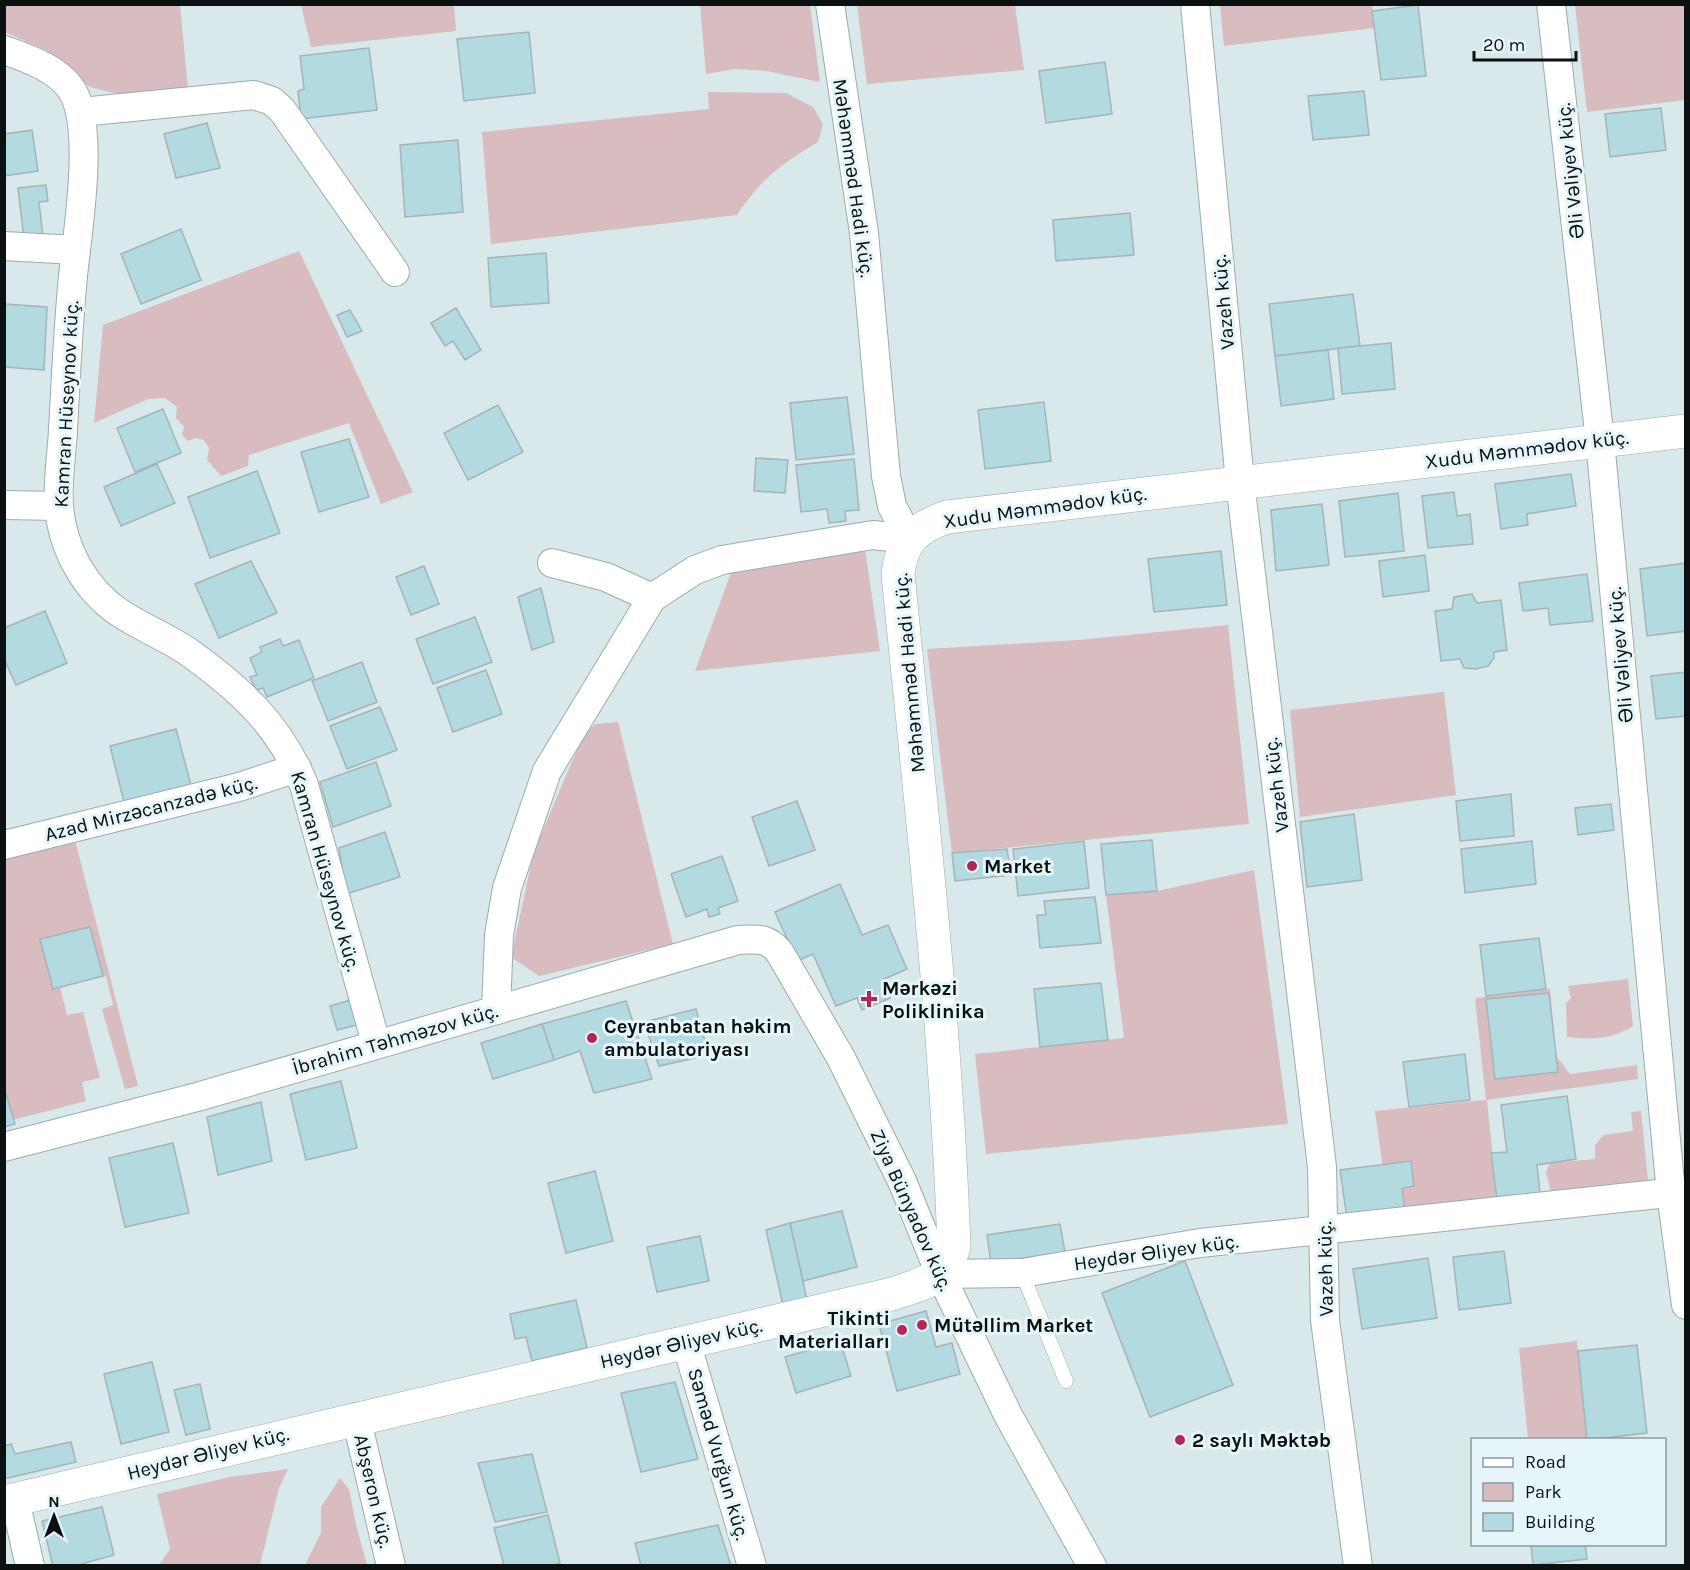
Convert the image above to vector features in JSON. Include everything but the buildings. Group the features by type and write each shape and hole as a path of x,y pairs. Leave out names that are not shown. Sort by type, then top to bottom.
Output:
{"street":[{"name":"Məhəmməd Hadi küç.","path":"830,4 864,233 886,476 892,507 909,539 900,558 898,574 941,1013 950,1132 954,1247 950,1262 940,1274"},
{"name":"Vazeh küç.","path":"1195,4 1240,482 1322,1167 1325,1320 1358,1566"},
{"name":"Əli Vəliyev küç.","path":"1551,4 1600,441 1678,1192 1686,1305"},
{"name":"Kamran Hüseynov küç.","path":"4,50 44,67 64,80 74,93 81,112 83,147 69,311 59,507 65,541 78,569 94,590 118,612 186,651 240,694 276,731 297,768 376,1043"},
{"path":"81,112 254,95 272,101 282,110 395,272"},
{"path":"4,246 76,250"},
{"name":"Xudu Məmmədov küç.","path":"909,539 924,525 947,517 1686,431"},
{"path":"4,505 59,507"},
{"path":"496,1010 499,935 507,888 547,771 652,598 688,574 722,560 873,535 909,539"},
{"path":"552,563 606,577 652,598"},
{"name":"Azad Mirzəcanzadə küç.","path":"4,845 239,787 297,768"},
{"name":"İbrahim Təhməzov küç.","path":"4,1147 197,1097 376,1043 738,940 760,938 773,943 780,953"},
{"name":"Ziya Bünyadov küç.","path":"780,953 841,1058 898,1172 940,1274 1008,1415 1092,1566"},
{"name":"Heydər Əliyev küç.","path":"10,1501 892,1294 940,1274 1022,1273 1200,1243 1678,1192"},
{"name":"Səməd Vurğun küç.","path":"686,1342 752,1566"},
{"name":"Abşeron küç.","path":"356,1418 391,1566"},
{"path":"10,1501 30,1566"}],"lane":[{"path":"1022,1273 1066,1381"}],"green space":[{"path":"27,4 180,5 188,88 126,96 93,88 83,83 46,50 5,32 4,6"},
{"path":"301,5 454,5 456,31 311,47"},
{"path":"700,5 810,5 820,82 766,71 735,69 706,74"},
{"path":"857,5 1015,5 1024,70 867,84"},
{"path":"1220,5 1372,5 1375,28 1224,46"},
{"path":"1575,5 1685,5 1685,100 1587,112"},
{"path":"708,92 786,93 813,107 823,124 818,142 773,173 755,191 737,215 491,244 482,132 709,109"},
{"path":"299,251 413,492 381,504 349,423 249,455 248,466 221,476 207,460 209,448 204,440 195,438 188,441 182,435 184,427 176,418 177,407 165,398 148,399 94,423 103,325"},
{"path":"865,549 880,651 695,671 732,570"},
{"path":"1228,625 1249,824 952,853 927,649 1079,640"},
{"path":"1444,692 1456,795 1300,817 1290,710"},
{"path":"618,722 673,944 539,976 511,957 534,851 583,736 595,724"},
{"path":"75,840 138,1086 125,1089 102,1009 113,1005 106,976 60,987 67,1015 83,1012 100,1078 82,1082 86,1101 13,1120 4,1087 4,858"},
{"path":"1254,870 1288,1124 986,1154 975,1054 1124,1038 1106,895 1157,891"},
{"path":"1628,979 1633,1026 1618,1034 1601,1038 1567,1037 1566,1003 1571,998 1568,986"},
{"path":"1550,989 1556,1056 1570,1074 1637,1065 1638,1079 1487,1100 1497,1199 1389,1213 1375,1111 1486,1100 1475,998"},
{"path":"1641,1111 1648,1181 1551,1192 1546,1172 1550,1163 1595,1159 1595,1146 1603,1135 1633,1131 1631,1112"},
{"path":"1577,1341 1587,1438 1528,1438 1519,1348"},
{"path":"288,1469 279,1488 260,1565 159,1565 170,1549 157,1494 230,1477"},
{"path":"340,1478 349,1489 367,1565 305,1565 321,1533 321,1507"}],"place":[{"name":"Market","path":"972,866"},
{"name":"Mərkəzi Poliklinika","path":"869,999"},
{"name":"Ceyranbatan həkim ambulatoriyası","path":"592,1038"},
{"name":"Mütəllim Market","path":"922,1325"},
{"name":"Tikinti Materialları","path":"902,1330"},
{"name":"2 saylı Məktəb","path":"1180,1440"}]}
